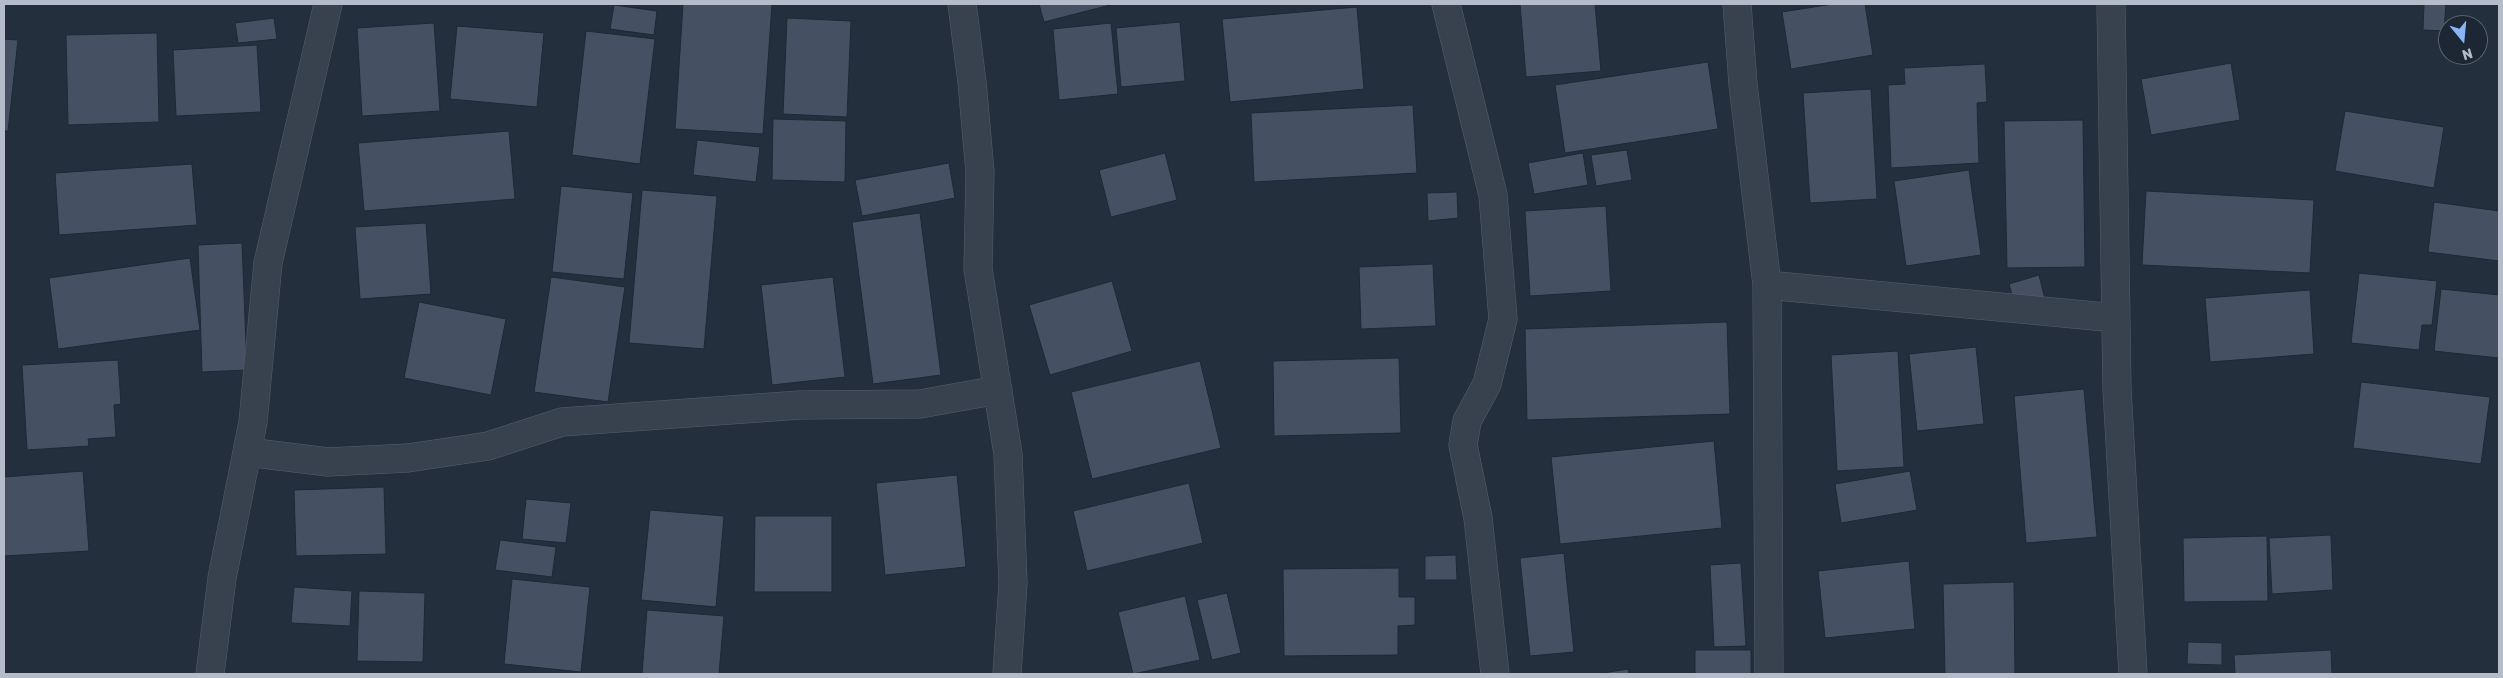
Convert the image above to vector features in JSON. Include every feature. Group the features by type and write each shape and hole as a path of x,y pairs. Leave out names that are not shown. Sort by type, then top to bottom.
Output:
{"street":[{"path":"210,674 222,578 253,422 268,263 328,4"},
{"path":"962,4 980,172 978,269 1008,454 1013,583 1007,674"},
{"path":"1446,4 1492,195 1503,319 1487,384 1467,421 1464,445 1478,518 1495,674"},
{"path":"1737,4 1743,84 1767,285 1769,674"},
{"path":"2111,4 2117,389 2133,674"},
{"path":"1767,285 2116,318"},
{"path":"247,452 328,462 408,458 488,446 562,422 800,404 920,404 998,390"}],"building":[{"path":"683,4 772,4 763,134 675,129"},
{"path":"1039,4 1114,4 1044,22"},
{"path":"1520,4 1595,4 1601,71 1526,77"},
{"path":"1833,4 1865,4 1873,55 1791,69 1782,12"},
{"path":"2424,4 2446,4 2445,15 2438,15 2438,31 2423,30"},
{"path":"614,5 657,11 654,35 610,29"},
{"path":"1357,7 1364,89 1230,102 1222,19"},
{"path":"274,18 277,39 238,43 235,23"},
{"path":"787,18 851,21 847,117 783,114"},
{"path":"1180,22 1185,81 1121,87 1116,28"},
{"path":"434,23 440,111 362,116 357,28"},
{"path":"1111,23 1118,94 1059,100 1053,29"},
{"path":"457,26 544,33 537,107 450,99"},
{"path":"586,31 655,39 640,164 572,155"},
{"path":"157,33 159,122 68,125 66,35"},
{"path":"4,39 18,40 8,131 4,131"},
{"path":"257,45 261,112 176,116 173,50"},
{"path":"1708,62 1718,129 1565,153 1555,85"},
{"path":"2231,63 2240,120 2151,135 2141,79"},
{"path":"1985,64 1987,102 1977,103 1979,163 1891,168 1888,85 1905,84 1904,68"},
{"path":"1871,89 1877,199 1810,203 1803,93"},
{"path":"1413,105 1417,173 1254,182 1251,113"},
{"path":"2345,111 2444,127 2434,188 2335,171"},
{"path":"773,119 846,121 845,182 772,180"},
{"path":"2083,120 2085,267 2007,268 2004,121"},
{"path":"509,131 515,199 364,211 358,143"},
{"path":"697,140 760,147 756,182 693,175"},
{"path":"1627,150 1632,180 1596,186 1591,155"},
{"path":"1165,153 1177,200 1111,217 1099,170"},
{"path":"1583,153 1588,185 1534,194 1528,163"},
{"path":"949,163 955,198 862,216 855,180"},
{"path":"192,164 197,225 59,235 55,173"},
{"path":"1969,170 1981,255 1906,266 1894,181"},
{"path":"561,186 633,193 624,279 552,272"},
{"path":"642,190 717,196 704,349 629,343"},
{"path":"2146,191 2314,200 2310,273 2142,265"},
{"path":"1457,192 1458,218 1428,221 1427,193"},
{"path":"2434,202 2499,211 2499,261 2428,252"},
{"path":"1606,206 1611,291 1530,296 1525,211"},
{"path":"920,213 941,375 873,384 852,222"},
{"path":"426,223 431,294 360,299 355,227"},
{"path":"242,243 247,370 202,372 198,245"},
{"path":"190,258 200,330 58,349 49,278"},
{"path":"1433,264 1436,326 1361,329 1359,267"},
{"path":"2359,273 2437,281 2432,325 2422,325 2419,350 2351,343"},
{"path":"2039,275 2045,299 2015,306 2009,284"},
{"path":"551,277 625,287 608,402 534,392"},
{"path":"833,277 845,377 772,385 761,285"},
{"path":"1112,281 1132,351 1050,375 1029,305"},
{"path":"2441,289 2499,295 2499,358 2434,351"},
{"path":"2310,290 2314,354 2210,362 2205,298"},
{"path":"419,302 506,319 491,395 404,378"},
{"path":"1727,322 1730,414 1527,420 1525,329"},
{"path":"1976,347 1984,424 1917,431 1909,354"},
{"path":"1898,351 1904,467 1837,471 1831,355"},
{"path":"1399,358 1401,433 1274,436 1273,361"},
{"path":"118,360 121,404 114,405 116,437 88,439 89,446 27,450 22,365"},
{"path":"1200,361 1221,448 1092,479 1071,392"},
{"path":"2361,382 2490,397 2481,464 2353,448"},
{"path":"2084,389 2097,537 2026,543 2014,396"},
{"path":"1714,441 1722,528 1560,544 1551,457"},
{"path":"83,471 89,551 4,556 4,477"},
{"path":"1910,471 1917,510 1841,523 1835,484"},
{"path":"957,475 966,567 885,575 876,483"},
{"path":"1189,483 1203,543 1087,571 1073,511"},
{"path":"384,487 386,554 296,556 294,490"},
{"path":"526,499 571,503 566,543 522,539"},
{"path":"650,510 724,516 716,607 641,600"},
{"path":"755,516 832,516 832,592 754,592"},
{"path":"2331,535 2333,590 2272,594 2269,538"},
{"path":"2267,536 2268,601 2184,602 2183,538"},
{"path":"500,540 556,547 552,577 495,570"},
{"path":"1564,553 1574,652 1530,656 1520,558"},
{"path":"1456,555 1457,580 1425,580 1425,556"},
{"path":"1909,561 1915,629 1825,638 1818,571"},
{"path":"1741,563 1746,646 1714,647 1710,565"},
{"path":"1399,568 1399,597 1415,597 1415,625 1398,626 1398,655 1284,656 1283,569"},
{"path":"512,579 590,587 581,672 504,664"},
{"path":"2014,582 2015,674 1945,674 1943,584"},
{"path":"294,587 352,591 350,626 291,623"},
{"path":"359,591 425,593 423,662 357,661"},
{"path":"1227,593 1241,653 1212,660 1197,600"},
{"path":"1185,596 1200,660 1133,674 1118,612"},
{"path":"647,610 724,616 719,674 642,674"},
{"path":"2188,642 2222,643 2222,665 2187,664"},
{"path":"1695,650 1751,650 1751,674 1695,674"},
{"path":"2331,650 2332,674 2235,674 2234,655"},
{"path":"1628,669 1629,674 1597,674"}]}
